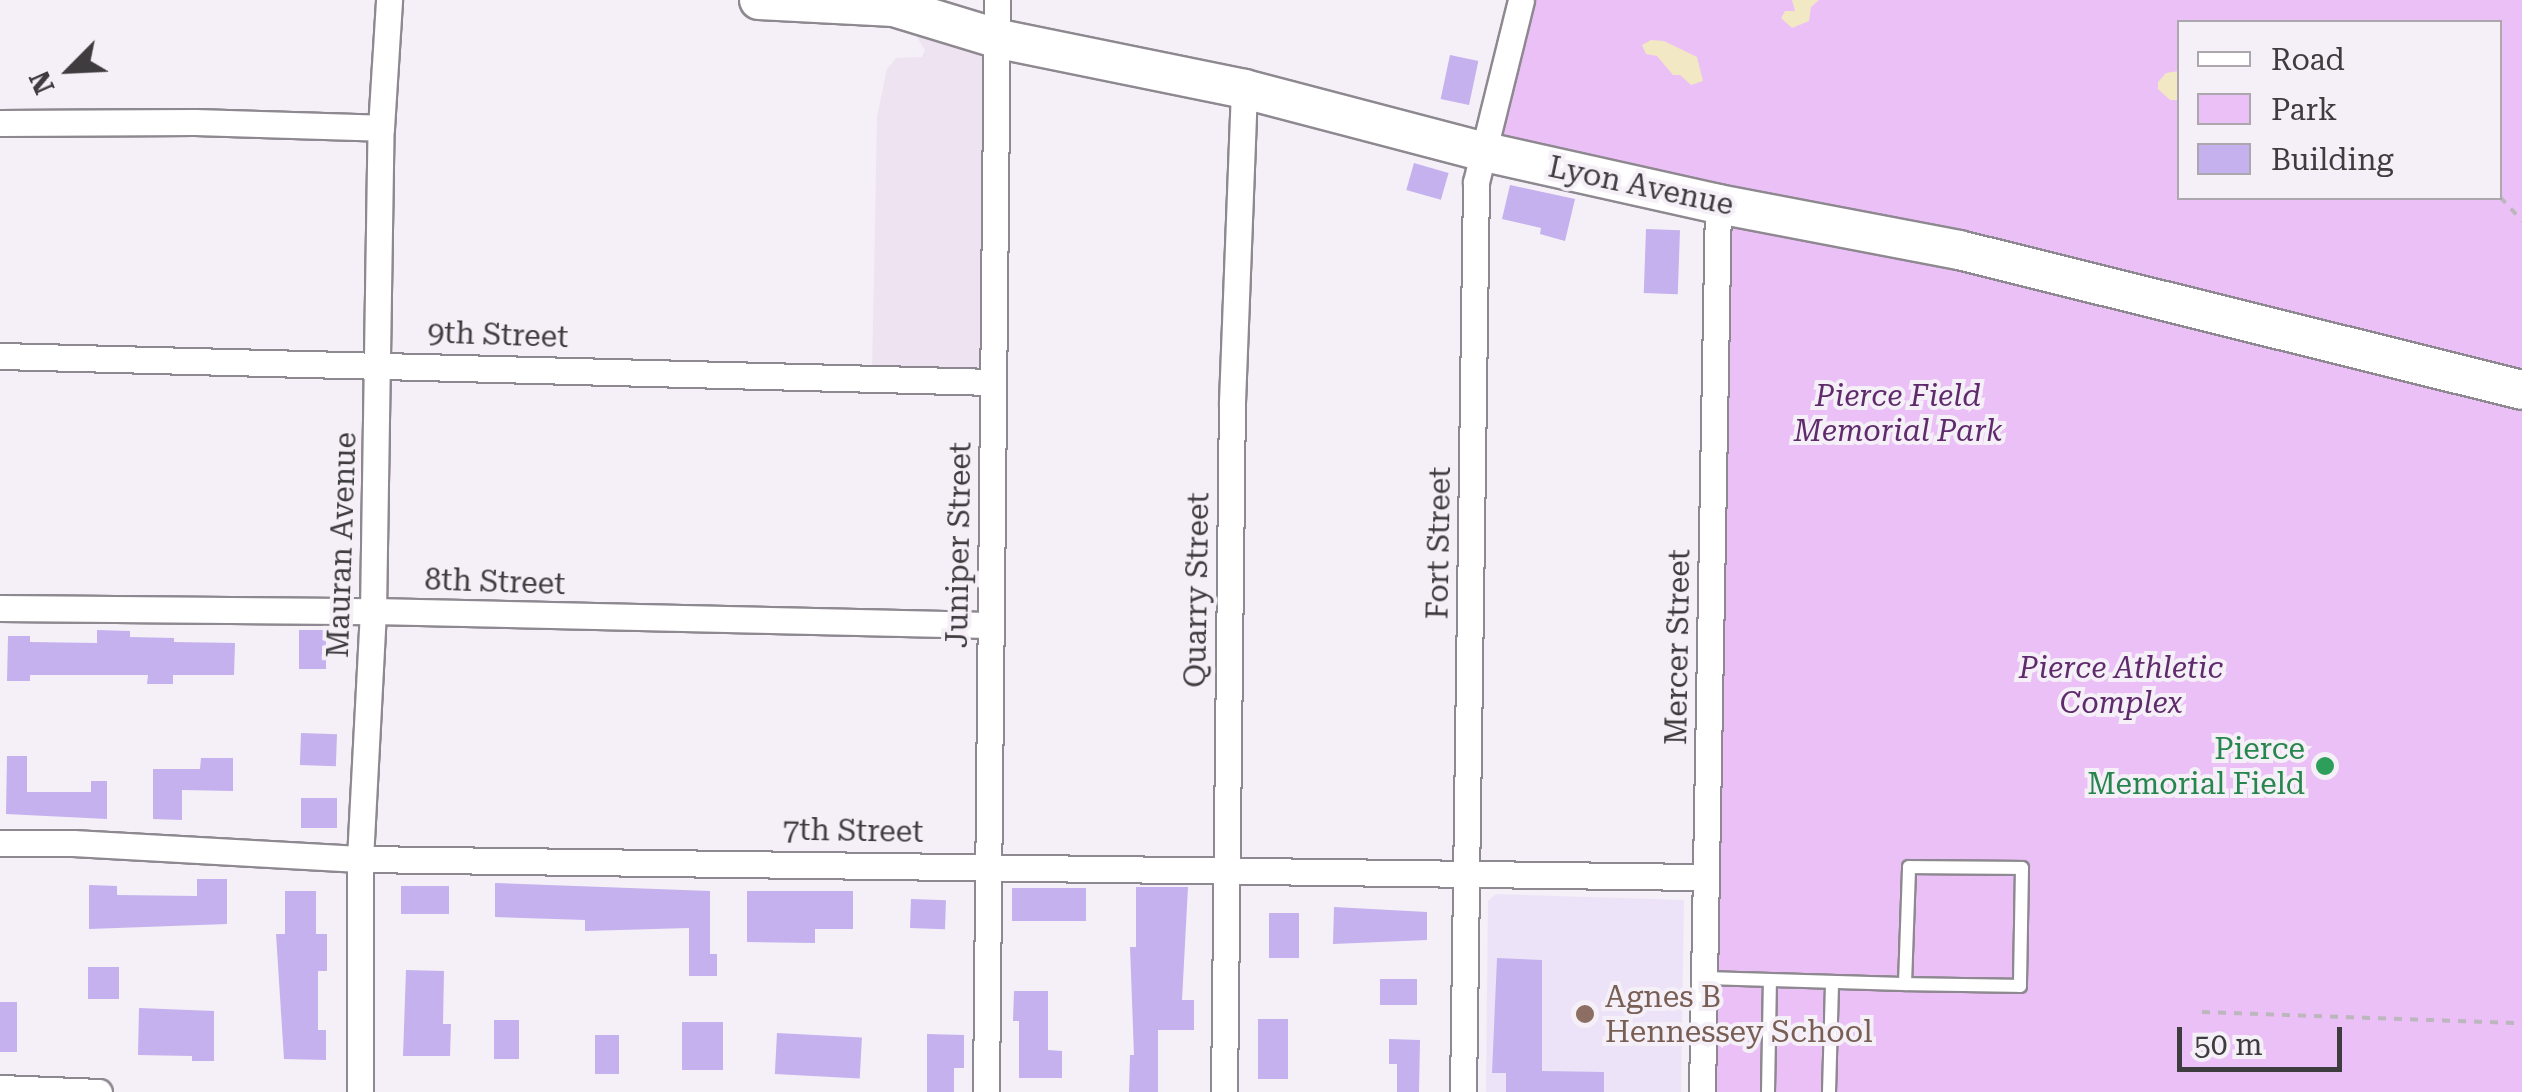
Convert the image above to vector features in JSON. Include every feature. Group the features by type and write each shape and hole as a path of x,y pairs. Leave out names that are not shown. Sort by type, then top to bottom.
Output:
{"street":[{"name":"Mauran Avenue","path":"360,1092 360,859 374,611 381,128 388,0"},
{"name":"Lyon Avenue","path":"758,0 894,7 999,38 1244,89 1481,151 1718,204 1959,250 2522,390"},
{"name":"Juniper Street","path":"986,1092 997,0"},
{"name":"Fort Street","path":"1463,1092 1476,182 1521,0"},
{"name":"Quarry Street","path":"1224,1092 1232,402 1244,89"},
{"path":"0,123 195,122 381,128"},
{"name":"Mercer Street","path":"1702,1092 1718,204"},
{"name":"9th Street","path":"0,356 993,382"},
{"name":"8th Street","path":"0,608 374,611 988,626"},
{"name":"7th Street","path":"0,843 360,859 1706,877"},
{"path":"0,1088 99,1092"}],"lane":[{"path":"1704,978 1906,984 2020,986 2022,868 1909,867 1906,984"},
{"path":"1768,1092 1770,980"},
{"path":"1828,1092 1832,982"}],"path":[{"path":"2502,199 2522,221"},
{"path":"2202,1012 2522,1024"}],"shaded area":[{"path":"874,13 998,35 996,378 872,376 877,117 887,69 896,58 922,57 925,50 915,34 872,24"},
{"name":"Agnes B Hennessey School","path":"1496,894 1684,900 1681,1092 1486,1092 1488,901"}],"green space":[{"name":"Pierce Athletic Complex","path":"1529,0 2522,0 2522,1092 1713,1092 1723,220 1491,146"}],"sand":[{"path":"1792,0 1819,0 1811,7 1809,21 1792,28 1781,18 1785,11 1795,11"},
{"path":"1651,40 1664,41 1697,57 1703,81 1691,85 1680,75 1673,75 1657,56 1646,54 1642,45"},
{"path":"2177,71 2177,100 2170,100 2158,89 2158,82 2166,73"}],"building":[{"path":"1450,55 1478,61 1469,105 1441,99"},
{"path":"1414,163 1449,173 1441,200 1406,190"},
{"path":"1510,185 1575,199 1565,241 1540,234 1541,228 1502,219"},
{"path":"1646,229 1680,230 1678,294 1644,293"},
{"path":"97,630 130,631 130,637 174,638 174,642 235,643 234,675 173,675 173,684 147,684 148,675 30,675 30,681 7,681 8,636 30,636 30,642 97,643"},
{"path":"299,630 326,630 326,669 299,669"},
{"path":"301,733 337,734 336,766 300,765"},
{"path":"7,756 27,756 27,792 91,792 91,781 107,781 107,819 6,814"},
{"path":"201,758 233,758 233,791 182,790 182,820 153,819 153,769 200,769"},
{"path":"301,798 337,798 337,828 301,828"},
{"path":"197,879 227,879 227,924 89,929 89,885 117,886 117,895 197,896"},
{"path":"495,883 710,891 710,954 717,954 717,976 689,976 689,928 585,931 585,920 495,917"},
{"path":"401,886 449,886 449,914 401,914"},
{"path":"1136,887 1188,887 1182,1000 1194,1000 1194,1030 1158,1030 1158,1092 1129,1092 1130,1055 1134,1055 1130,947 1136,947"},
{"path":"1012,888 1086,888 1086,921 1012,921"},
{"path":"285,891 316,891 316,934 327,934 327,971 318,971 318,1030 326,1030 326,1060 284,1059 276,934 285,934"},
{"path":"747,891 853,891 853,929 815,929 815,943 747,942"},
{"path":"911,899 946,900 945,929 910,928"},
{"path":"1334,907 1427,912 1427,940 1333,944"},
{"path":"1269,913 1299,913 1299,958 1269,958"},
{"name":"Agnes B Hennessey School","path":"1497,958 1542,960 1542,1071 1604,1072 1604,1092 1506,1092 1506,1073 1492,1073"},
{"path":"88,967 119,967 119,999 88,999"},
{"path":"406,970 444,971 443,1024 451,1024 450,1056 403,1056"},
{"path":"1380,979 1417,979 1417,1005 1380,1005"},
{"path":"1014,991 1048,991 1048,1050 1062,1051 1062,1078 1019,1078 1019,1021 1013,1021"},
{"path":"0,1002 17,1002 17,1052 0,1052"},
{"path":"139,1008 214,1011 214,1061 192,1061 192,1056 138,1055"},
{"path":"1258,1019 1288,1019 1288,1079 1258,1079"},
{"path":"494,1020 519,1020 519,1059 494,1059"},
{"path":"682,1022 723,1022 723,1070 682,1070"},
{"path":"777,1033 862,1037 860,1078 775,1074"},
{"path":"927,1034 964,1035 964,1068 954,1068 954,1092 927,1092"},
{"path":"595,1035 619,1035 619,1074 595,1074"},
{"path":"1389,1039 1420,1040 1419,1092 1397,1092 1397,1064 1389,1064"}],"place":[{"name":"Pierce Memorial Field","path":"2325,766"},
{"name":"Agnes B Hennessey School","path":"1585,1014"}],"park label":[{"name":"Pierce Field Memorial Park","path":"1898,413"}]}
